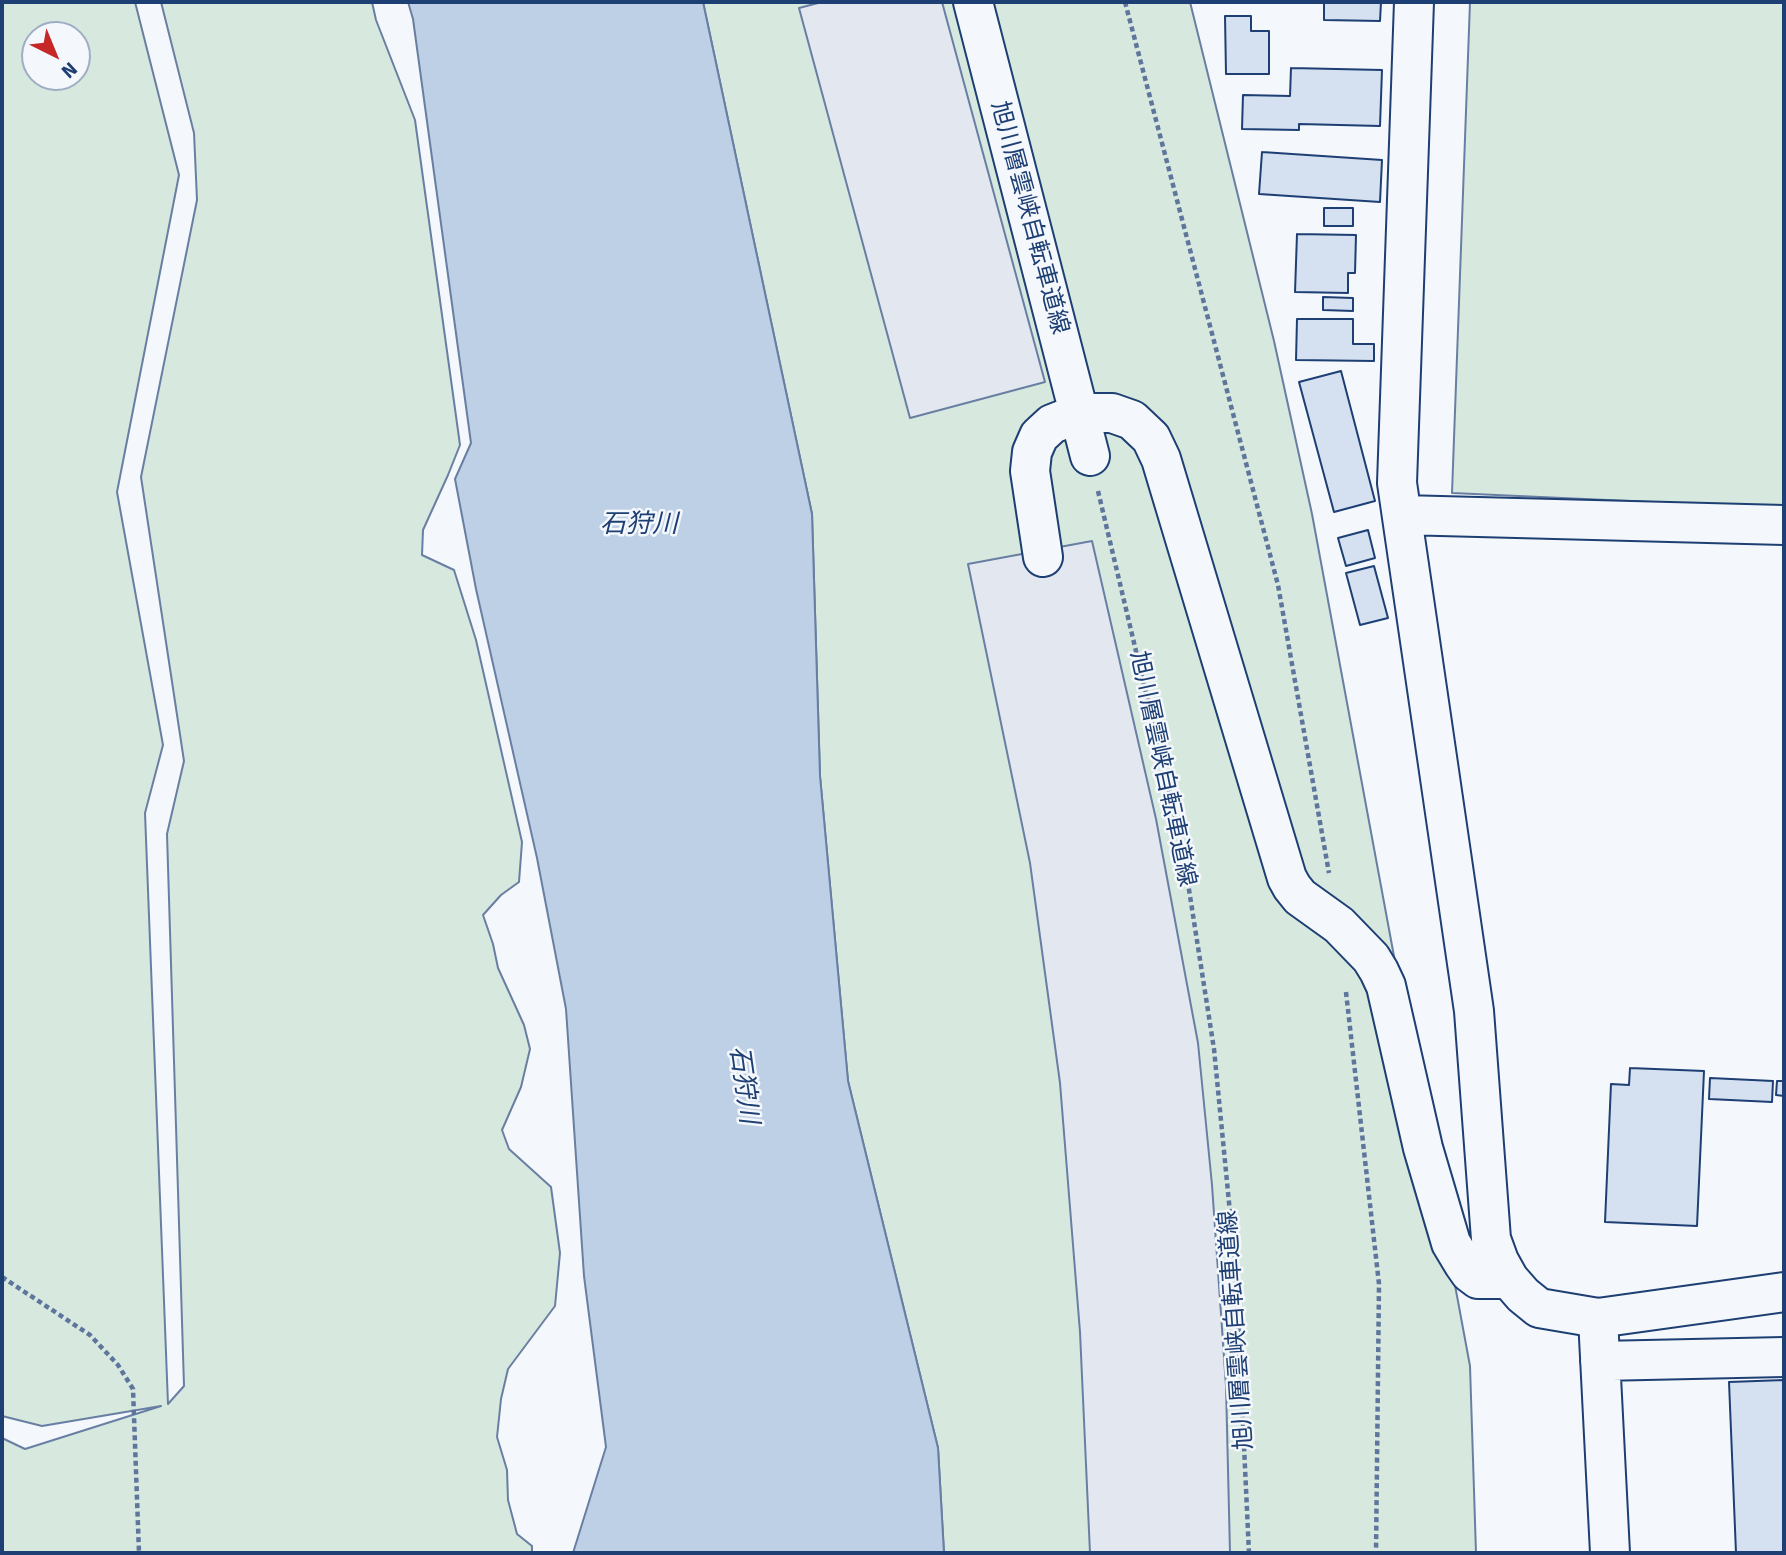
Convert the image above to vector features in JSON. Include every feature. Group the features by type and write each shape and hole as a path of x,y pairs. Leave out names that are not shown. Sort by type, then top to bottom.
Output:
{"street":[{"name":"旭川層雲峡自転車道線","path":"973,2 1090,456"},
{"path":"1414,2 1397,483 1474,1011 1492,1239 1499,1262 1509,1279 1539,1308 1598,1318 1784,1292"},
{"path":"1043,558 1030,471 1032,452 1039,436 1052,424 1080,413 1112,413 1132,420 1151,438 1161,460 1287,878 1300,897 1339,925 1371,958 1379,971 1386,986 1423,1148 1451,1243 1463,1264 1478,1279 1509,1279"},
{"path":"1402,515 1784,525"},
{"path":"1598,1318 1610,1553"},
{"path":"1600,1361 1784,1357"}],"path":[{"name":"旭川層雲峡自転車道線","path":"1090,456 1182,845 1214,1049 1236,1274 1249,1553"},
{"path":"2,1277 90,1335 118,1365 133,1389 139,1553"}],"shaded area":[{"path":"2,2 135,2 179,175 117,492 163,745 145,813 168,1404 184,1386 167,834 184,761 141,477 197,200 194,133 161,2 372,2 376,20 415,120 460,445 423,530 422,555 454,570 476,640 522,842 519,882 501,895 483,915 498,968 524,1025 530,1049 521,1087 502,1130 509,1149 551,1187 560,1253 555,1306 508,1369 501,1399 497,1437 507,1470 508,1500 517,1534 532,1546 532,1553 2,1553 2,1438 25,1449 161,1406 42,1426 2,1416"},
{"path":"703,2 1190,2 1274,341 1312,514 1470,1366 1476,1553 944,1553 938,1448 848,1081 820,776 812,514"},
{"path":"822,2 942,2 1045,382 910,418 799,8"},
{"path":"1470,2 1784,2 1784,508 1452,493"},
{"path":"1092,541 1156,819 1198,1043 1212,1185 1226,1386 1230,1553 1090,1553 1080,1332 1060,1083 1030,863 968,564"}],"water":[{"name":"石狩川","path":"408,2 703,2 812,514 820,776 848,1081 938,1448 944,1553 573,1553 606,1447 584,1276 566,1009 537,858 476,589 455,479 471,443 413,19"}],"building":[{"path":"1324,2 1381,2 1380,21 1324,20"},
{"path":"1225,16 1251,16 1251,31 1269,31 1269,74 1226,74"},
{"path":"1291,68 1382,70 1380,126 1299,124 1299,130 1242,129 1243,95 1290,96"},
{"path":"1262,152 1382,160 1380,202 1259,194"},
{"path":"1324,208 1353,208 1353,226 1324,226"},
{"path":"1297,234 1356,235 1355,273 1348,273 1348,293 1295,292"},
{"path":"1323,297 1353,298 1353,311 1323,310"},
{"path":"1297,319 1353,319 1353,344 1374,344 1374,361 1296,360"},
{"path":"1341,371 1375,501 1334,512 1299,382"},
{"path":"1368,530 1375,558 1346,566 1338,538"},
{"path":"1374,566 1388,618 1360,625 1346,573"},
{"path":"1630,1068 1704,1071 1697,1226 1605,1222 1611,1084 1629,1085"},
{"path":"1710,1078 1773,1081 1772,1102 1709,1099"},
{"path":"1777,1081 1784,1081 1784,1096 1776,1095"},
{"path":"1784,1380 1784,1553 1736,1553 1729,1382"}]}
